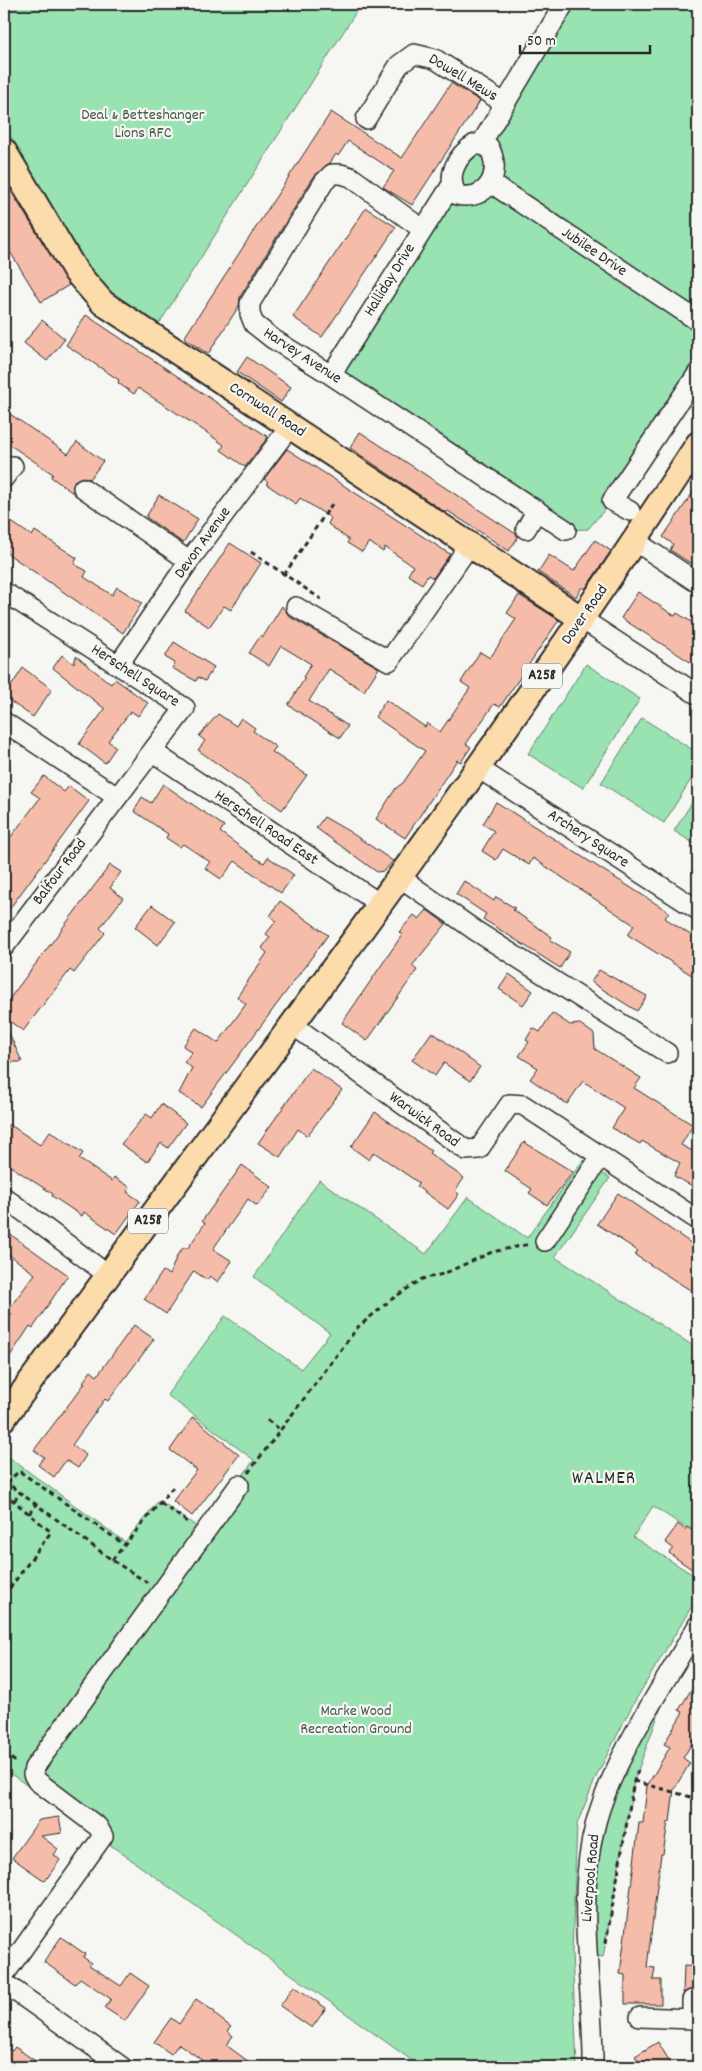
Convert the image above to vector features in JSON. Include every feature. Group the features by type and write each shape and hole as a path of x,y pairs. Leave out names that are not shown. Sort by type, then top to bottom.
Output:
{"main road":[{"name":"Cornwall Road","path":"4,151 76,272 103,303 291,425 582,619"},
{"name":"Dover Road","path":"380,904 401,878 582,619 698,444"},
{"name":"A258","path":"4,1418 380,904"}],"street":[{"name":"Halliday Drive","path":"331,375 422,229 452,186 453,170 460,158 467,149 481,144 564,4"},
{"name":"Dowell Mews","path":"366,119 399,66 414,54 435,59 504,103"},
{"path":"452,186 457,195 468,198 482,192 491,183 496,169 495,158 489,147 481,144"},
{"name":"Harvey Avenue","path":"422,229 351,177 332,174 324,182 250,303 250,314 254,324 263,332 566,530"},
{"name":"Jubilee Drive","path":"491,183 698,322"},
{"path":"630,511 612,500 698,373"},
{"name":"Devon Avenue","path":"119,664 189,562 291,425"},
{"path":"82,488 189,562"},
{"path":"526,529 537,510"},
{"path":"635,541 698,583"},
{"path":"296,607 389,661 462,556 465,542"},
{"name":"Herschell Square","path":"4,592 185,708 117,797"},
{"path":"582,619 698,695"},
{"path":"4,722 117,797"},
{"name":"Herschell Road East","path":"153,752 380,904"},
{"name":"Archery Square","path":"478,768 698,910"},
{"name":"Balfour Road","path":"4,947 117,797"},
{"path":"401,878 476,931 667,1053"},
{"name":"Warwick Road","path":"292,1025 466,1150 479,1148 510,1104 523,1105 698,1220"},
{"path":"545,1241 601,1156"},
{"path":"4,1197 108,1275"},
{"path":"4,1975 103,1836 98,1827 37,1781 33,1774 34,1768 239,1486"},
{"name":"Liverpool Road","path":"593,2067 586,1954 588,1874 596,1824 611,1778 698,1625"},
{"path":"4,1983 122,2067"},
{"path":"640,2017 692,2020 690,2000"}],"path":[{"path":"284,574 332,504"},
{"path":"251,552 323,600"},
{"path":"239,1486 358,1327 392,1300 422,1280 442,1274 492,1252 545,1241"},
{"path":"267,1420 281,1430"},
{"path":"125,1545 19,1471 6,1482 112,1560 152,1586 148,1590 157,1597"},
{"path":"112,1560 173,1487"},
{"path":"14,1501 20,1492"},
{"path":"4,1493 51,1532 4,1596"},
{"path":"161,1503 203,1534"},
{"path":"29,1514 36,1504"},
{"path":"586,1954 603,1957 634,1781 640,1763"},
{"path":"611,1778 663,1787 698,1799"}],"green space":[{"name":"Deal & Betteshanger Lions RFC","path":"4,4 361,4 157,327 102,292 4,125"},
{"path":"564,4 698,4 698,373 612,501 588,529 566,530 331,375"},
{"path":"586,664 640,699 583,788 528,754"},
{"path":"642,718 698,753 698,768 664,823 601,783"},
{"path":"698,793 698,846 674,831"},
{"name":"Marke Wood Recreation Ground","path":"583,1160 610,1178 555,1257 698,1349 698,1536 653,1506 633,1537 698,1578 698,1596 632,1706 597,1775 577,1824 572,1952 577,2067 421,2067 4,1769 4,1460 7,1456 125,1542 159,1500 203,1531 254,1460 167,1395 225,1316 301,1369 330,1333 254,1277 319,1180 426,1254 468,1197 527,1238"},
{"path":"666,1694 634,1781 603,1957 586,1954 596,1824"}],"building":[{"path":"451,83 480,101 412,205 383,187 394,171 348,141 338,156 336,154 330,163 314,176 240,297 239,306 208,354 184,338 331,112 402,158"},
{"path":"4,180 69,285 41,302 4,242"},
{"path":"366,208 396,227 322,337 293,317"},
{"path":"86,315 268,437 245,467 221,450 224,445 203,430 138,388 134,394 118,383 119,380 66,345"},
{"path":"42,320 65,339 47,361 24,343"},
{"path":"247,357 291,387 281,402 237,372"},
{"path":"10,414 68,454 77,442 103,461 90,479 83,477 74,481 73,493 51,477 53,474 4,441 4,424"},
{"path":"360,432 516,534 518,537 509,551 448,511 446,513 350,448"},
{"path":"287,449 450,554 433,578 428,575 422,584 408,575 413,566 385,547 383,552 369,542 362,552 347,543 349,540 328,524 331,518 300,498 296,504 266,484 268,482 264,479"},
{"path":"698,485 698,555 692,564 670,550 673,544 663,537"},
{"path":"159,495 198,519 183,543 146,517"},
{"path":"4,517 32,536 35,531 77,558 74,564 87,571 84,577 112,595 117,587 142,603 123,633 4,551"},
{"path":"595,540 611,551 585,589 582,587 576,597 538,572 549,555 574,571"},
{"path":"230,543 261,563 231,610 224,606 209,627 185,611"},
{"path":"638,592 675,616 677,613 698,626 698,667 621,618"},
{"path":"519,595 559,620 500,707 494,704 466,744 471,747 461,762 457,760 405,838 376,819 396,788 403,783 425,751 375,717 386,700 425,727 427,723 440,732 470,688 461,682 480,652 490,658 516,619 507,613"},
{"path":"282,606 290,617 379,668 364,691 329,669 309,701 348,726 340,738 288,705 305,678 303,677 311,664 281,646 269,666 249,653 261,635 263,637"},
{"path":"174,642 214,667 205,681 198,677 196,681 172,668 175,663 165,657"},
{"path":"62,655 74,664 76,656 111,684 115,679 148,703 138,716 131,711 108,741 116,747 105,763 79,744 105,709 53,668"},
{"path":"23,668 52,689 33,717 4,697"},
{"path":"218,714 236,726 241,718 255,728 253,731 276,747 272,752 307,775 282,810 198,750 205,741 199,736"},
{"path":"44,776 64,792 69,786 89,801 4,916 4,846 40,798 31,792"},
{"path":"163,784 224,826 220,832 254,857 264,863 268,857 294,875 281,893 235,861 221,879 205,868 210,862 183,844 180,847 166,838 168,834 134,811 142,797 151,803"},
{"path":"496,802 669,912 665,918 698,940 698,979 628,935 634,925 533,858 529,865 503,849 496,860 482,851 494,831 483,824"},
{"path":"324,817 393,861 384,871 377,872 316,828"},
{"path":"110,865 121,872 110,888 123,898 100,928 105,933 74,973 70,970 23,1031 4,1017 4,1006"},
{"path":"464,881 494,901 496,897 515,908 513,910 552,937 550,940 570,952 560,968 483,919 486,914 456,894"},
{"path":"280,901 328,935 201,1107 179,1093 192,1068 184,1062 192,1052 183,1046 196,1028 218,1043 246,1004 237,997 267,953 262,948 270,937 266,934 276,921 270,916"},
{"path":"152,905 175,922 158,945 135,927"},
{"path":"427,910 446,924 412,966 417,970 367,1041 342,1023 402,935 399,932 414,915 419,919"},
{"path":"599,970 647,996 637,1011 591,982"},
{"path":"509,974 533,991 523,1005 499,989"},
{"path":"552,1013 570,1025 580,1024 594,1034 595,1049 641,1078 634,1088 693,1125 681,1145 698,1154 698,1189 674,1176 680,1163 642,1141 640,1144 612,1128 624,1108 583,1081 567,1104 530,1079 538,1068 519,1056 529,1042 526,1040 533,1028 540,1032"},
{"path":"4,1022 22,1062 4,1062"},
{"path":"432,1032 480,1067 470,1081 444,1063 435,1076 412,1060"},
{"path":"311,1068 342,1090 307,1136 298,1129 280,1157 258,1143"},
{"path":"161,1104 186,1123 168,1148 161,1143 147,1162 121,1144 146,1114 152,1118"},
{"path":"375,1112 431,1151 429,1153 464,1178 455,1191 459,1194 448,1209 416,1186 419,1183 374,1152 369,1160 351,1147"},
{"path":"9,1124 40,1145 50,1131 83,1153 79,1159 112,1181 114,1177 130,1187 127,1192 140,1201 116,1234 84,1212 82,1216 52,1196 53,1194 4,1162 4,1131"},
{"path":"524,1142 573,1172 547,1205 529,1193 532,1189 505,1171"},
{"path":"242,1165 272,1187 257,1206 248,1199 213,1249 232,1261 218,1282 210,1276 207,1280 194,1271 166,1314 144,1299 163,1271 169,1275 178,1254 183,1248 188,1248 205,1223 202,1221"},
{"path":"618,1193 698,1248 698,1295 635,1255 638,1251 597,1224"},
{"path":"4,1230 68,1275 33,1328 30,1326 4,1365 4,1326 12,1314 7,1311 35,1274 4,1251"},
{"path":"134,1325 154,1339 108,1401 105,1399 72,1445 86,1455 78,1468 66,1460 54,1477 38,1465 44,1457 34,1450 85,1383 83,1382 91,1371 97,1376"},
{"path":"193,1417 239,1455 192,1516 173,1501 197,1470 170,1450"},
{"path":"678,1524 685,1530 687,1527 698,1534 698,1562 693,1570 669,1553 673,1548 665,1542"},
{"path":"698,1678 698,1733 683,1758 690,1763 674,1789 670,1822 668,1822 663,1854 661,1854 647,1967 655,1968 653,1980 661,1980 661,2004 625,2004 625,1975 620,1974 639,1823 643,1823 647,1786 670,1747 664,1744 683,1712 679,1710"},
{"path":"59,1817 62,1833 41,1836 58,1849 54,1855 60,1860 45,1881 12,1858 39,1820"},
{"path":"61,1937 85,1954 83,1957 91,1963 89,1965 121,1986 130,1973 149,1986 125,2021 105,2008 111,1999 80,1978 75,1984 44,1962"},
{"path":"684,1966 698,1967 698,1991 692,1989 683,1993"},
{"path":"294,1986 326,2008 312,2028 280,2006"},
{"path":"196,1999 215,2012 214,2014 231,2027 227,2031 233,2036 226,2045 256,2067 197,2067 202,2060 179,2044 171,2054 154,2042 171,2018 179,2024"},
{"path":"658,2042 673,2067 642,2067 635,2056"},
{"path":"4,2046 12,2051 15,2047 44,2067 4,2067"}],"district":[{"name":"WALMER","path":"604,1479"}]}
